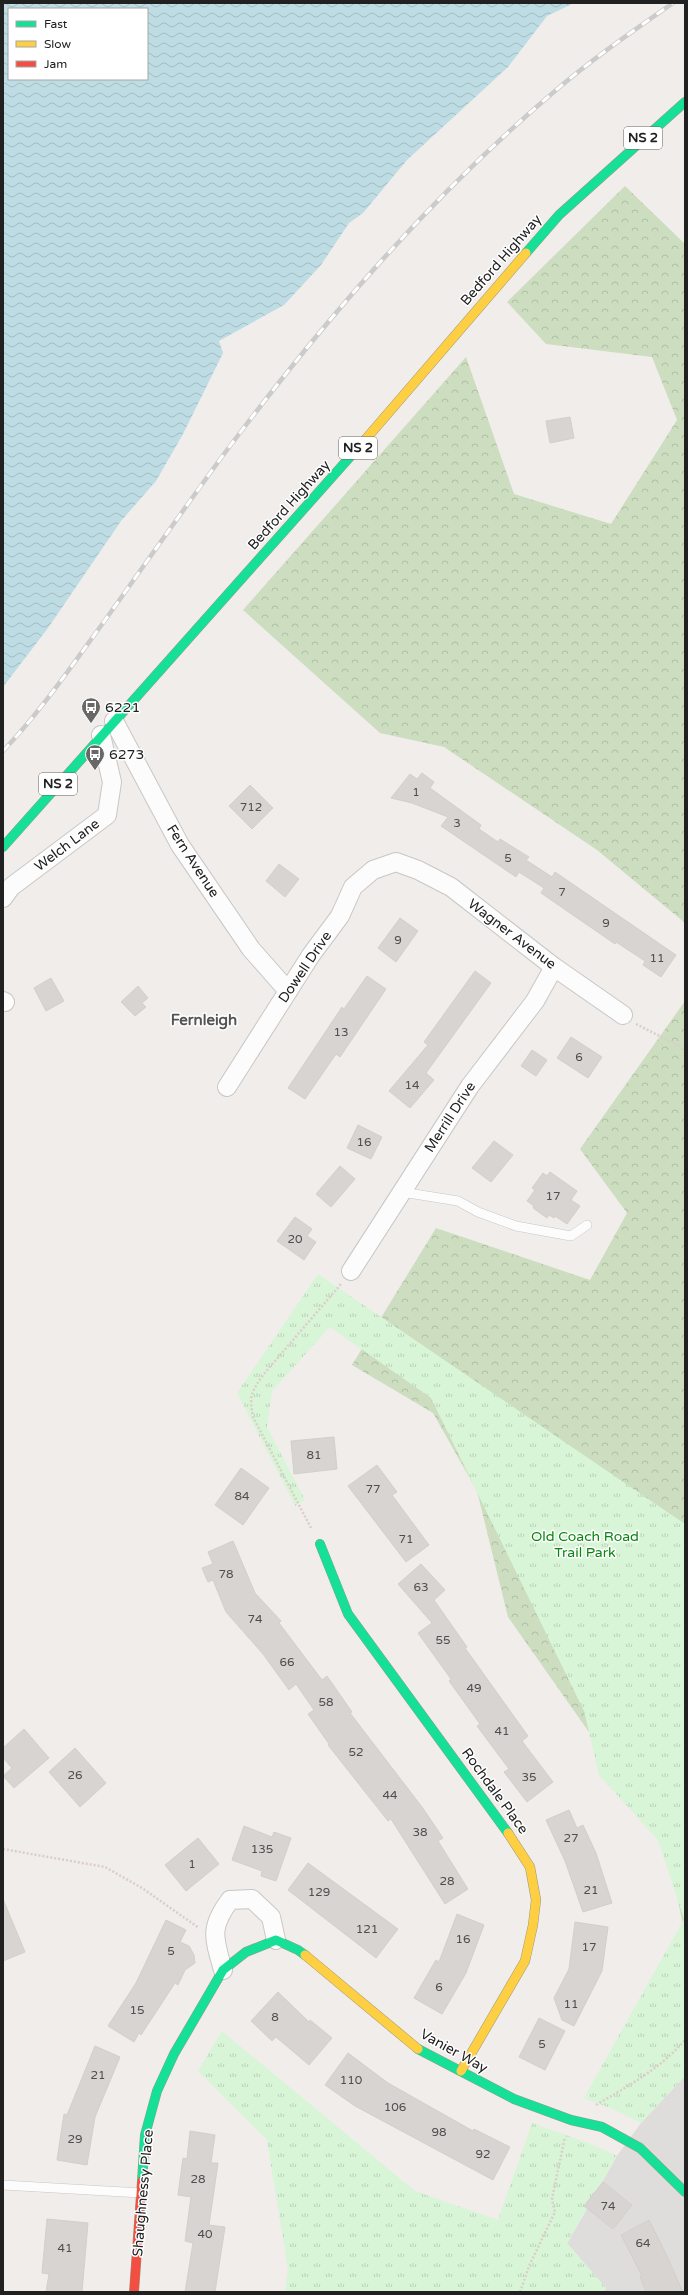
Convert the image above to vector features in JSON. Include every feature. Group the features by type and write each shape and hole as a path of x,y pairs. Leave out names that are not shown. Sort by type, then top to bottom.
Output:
{"street":[{"name":"Bedford Highway","path":"3,847 355,451 559,215 685,102"},
{"name":"Fern Avenue","path":"114,721 180,845 251,949 288,991"},
{"name":"Welch Lane","path":"3,898 11,887 107,815 112,782 101,735"},
{"name":"Dowell Drive","path":"227,1087 311,955 340,916 354,887 373,870 396,862"},
{"name":"Wagner Avenue","path":"396,862 418,870 451,887 554,967 623,1014"},
{"name":"Merrill Drive","path":"351,1272 470,1086 535,1001 554,967"},
{"name":"Rochdale Place","path":"320,1544 348,1614 514,1840 530,1867 536,1900 533,1925 525,1961 461,2071"},
{"path":"252,1899 271,1917 276,1940 246,1952 223,1970 214,1938 218,1916 230,1900 252,1899"},
{"name":"Vanier Way","path":"276,1940 298,1950 418,2049 514,2099 571,2120 602,2127 640,2148 685,2192"},
{"name":"Shaughnessy Place","path":"134,2292 145,2135 157,2091 174,2054 223,1970"}],"lane":[{"path":"402,1192 458,1201 478,1212 516,1226 570,1236 587,1225"},
{"path":"3,2185 141,2193"}],"path":[{"path":"623,1014 647,1031 685,1049"},
{"path":"320,1544 253,1417 250,1400 254,1389 263,1375 351,1272"},
{"path":"3,1849 105,1866 142,1888 214,1938"},
{"path":"520,2292 530,2264 555,2212 552,2200 558,2164 571,2120 650,2073 676,2051 685,2040"}],"shaded area":[{"path":"685,2076 685,2292 604,2292 606,2288 567,2244 617,2156 641,2123"}],"green space":[{"path":"625,186 685,244 685,923 597,850 444,747 380,733 243,610 466,357 514,494 611,524 677,420 652,357 546,344 507,302"},
{"path":"685,1001 685,1936 667,1843 508,1617 477,1491 433,1413 352,1365 436,1228 590,1280 627,1213 580,1149"},
{"name":"Old Coach Road Trail Park","path":"318,1274 685,1524 685,2076 641,2123 615,2110 584,2098 684,1919 658,1840 599,1775 584,1711 431,1398 330,1327 272,1391 267,1427 305,1500 295,1506 237,1393"},
{"path":"222,2031 415,2191 498,2220 532,2123 591,2144 617,2156 567,2243 606,2288 604,2292 285,2292 288,2270 267,2140 198,2071"}],"water":[{"path":"3,3 574,3 547,16 508,67 407,160 363,213 349,223 321,265 284,305 219,341 223,353 183,434 156,481 121,521 48,628 3,687"}],"building":[{"path":"570,417 574,438 550,443 546,421"},
{"path":"422,773 434,782 430,788 481,825 479,829 498,842 500,839 529,857 526,860 552,877 555,872 676,955 661,977 643,965 645,961 616,942 615,944 541,893 544,888 519,872 516,877 441,826 448,817 412,803 391,798 410,774 417,779"},
{"path":"250,785 273,808 252,829 229,806"},
{"path":"279,864 299,879 285,897 266,881"},
{"path":"400,918 418,931 396,962 378,948"},
{"path":"475,971 491,983 426,1073 434,1080 410,1108 389,1091 428,1045 424,1042"},
{"path":"367,976 386,989 340,1057 336,1054 305,1099 288,1088 342,1007 344,1009"},
{"path":"51,978 64,1001 46,1011 34,988"},
{"path":"138,986 148,998 142,1003 146,1007 135,1016 121,1002"},
{"path":"571,1037 602,1057 588,1078 557,1058"},
{"path":"532,1050 547,1060 536,1076 521,1066"},
{"path":"358,1125 382,1137 371,1159 347,1148"},
{"path":"494,1141 513,1155 491,1182 472,1168"},
{"path":"340,1166 355,1179 331,1207 316,1194"},
{"path":"550,1172 577,1191 571,1200 580,1206 567,1224 555,1216 554,1218 549,1215 547,1218 533,1208 534,1206 527,1201 535,1190 532,1188 543,1173 547,1176"},
{"path":"295,1217 312,1229 307,1236 316,1242 304,1260 277,1241"},
{"path":"334,1437 337,1469 294,1474 291,1441"},
{"path":"377,1465 397,1492 392,1495 429,1545 406,1562 348,1486"},
{"path":"241,1468 269,1488 243,1525 215,1505"},
{"path":"233,1541 255,1593 281,1621 279,1623 322,1680 327,1676 352,1712 350,1713 422,1807 443,1838 438,1841 468,1889 445,1904 391,1819 388,1821 328,1745 329,1744 308,1714 314,1710 296,1684 289,1690 263,1654 226,1612 213,1580 208,1582 202,1568 213,1564 208,1552"},
{"path":"421,1564 445,1590 434,1600 467,1647 465,1648 528,1736 522,1741 553,1782 527,1802 504,1772 509,1769 477,1726 480,1724 449,1681 451,1679 418,1633 432,1623 398,1584"},
{"path":"24,1729 49,1758 14,1788 3,1776 12,1768 3,1758 3,1748"},
{"path":"75,1748 106,1783 80,1807 49,1772"},
{"path":"569,1810 577,1828 583,1825 596,1853 612,1903 583,1912 565,1861 546,1820"},
{"path":"244,1826 272,1837 274,1832 291,1838 276,1881 261,1876 262,1871 232,1860"},
{"path":"198,1838 219,1864 186,1891 165,1865"},
{"path":"308,1863 398,1929 376,1958 288,1890"},
{"path":"3,1899 25,1952 3,1961"},
{"path":"457,1914 484,1925 466,1973 442,2014 414,1998 436,1960 439,1962"},
{"path":"166,1920 186,1930 180,1942 189,1946 194,1955 195,1963 185,1970 178,1985 175,1983 141,2035 139,2033 134,2042 108,2026 136,1983"},
{"path":"575,1922 608,1927 602,1971 574,2026 562,2020 554,1998 569,1969"},
{"path":"278,1992 309,2022 310,2020 332,2038 309,2065 276,2037 272,2041 251,2021"},
{"path":"539,2018 565,2031 545,2070 519,2057"},
{"path":"95,2046 120,2057 95,2117 87,2165 57,2160 64,2114 67,2115"},
{"path":"348,2053 388,2083 473,2131 474,2129 510,2147 493,2180 355,2106 325,2085"},
{"path":"190,2131 215,2135 211,2163 218,2163 209,2225 225,2227 215,2292 185,2292 193,2243 185,2241 191,2197 178,2195 183,2158 187,2159"},
{"path":"603,2182 632,2205 613,2229 584,2206"},
{"path":"47,2219 88,2223 82,2292 46,2292 49,2274 42,2273"},
{"path":"649,2220 683,2292 646,2292 640,2277 642,2276 621,2235"}],"railway":[{"path":"3,751 30,721 55,689 261,405 299,357 379,263 464,174 555,91 583,68 673,3"}],"traffic: fast":[{"path":"526,253 559,215 685,102"},
{"path":"3,847 365,440"},
{"path":"320,1544 348,1614 508,1833"},
{"path":"142,2181 145,2135 157,2091 174,2054 223,1970 246,1952 276,1940 298,1950 305,1955"},
{"path":"418,2049 514,2099 571,2120 602,2127 640,2148 685,2192"}],"traffic: slow":[{"path":"365,440 526,253"},
{"path":"461,2071 525,1961 533,1925 536,1900 530,1867 508,1833"},
{"path":"305,1955 418,2049"}],"traffic: jam":[{"path":"134,2292 142,2181"}],"place":[{"name":"6221","path":"91,724"},
{"name":"6273","path":"95,771"}],"district":[{"name":"Fernleigh","path":"204,1020"}]}
